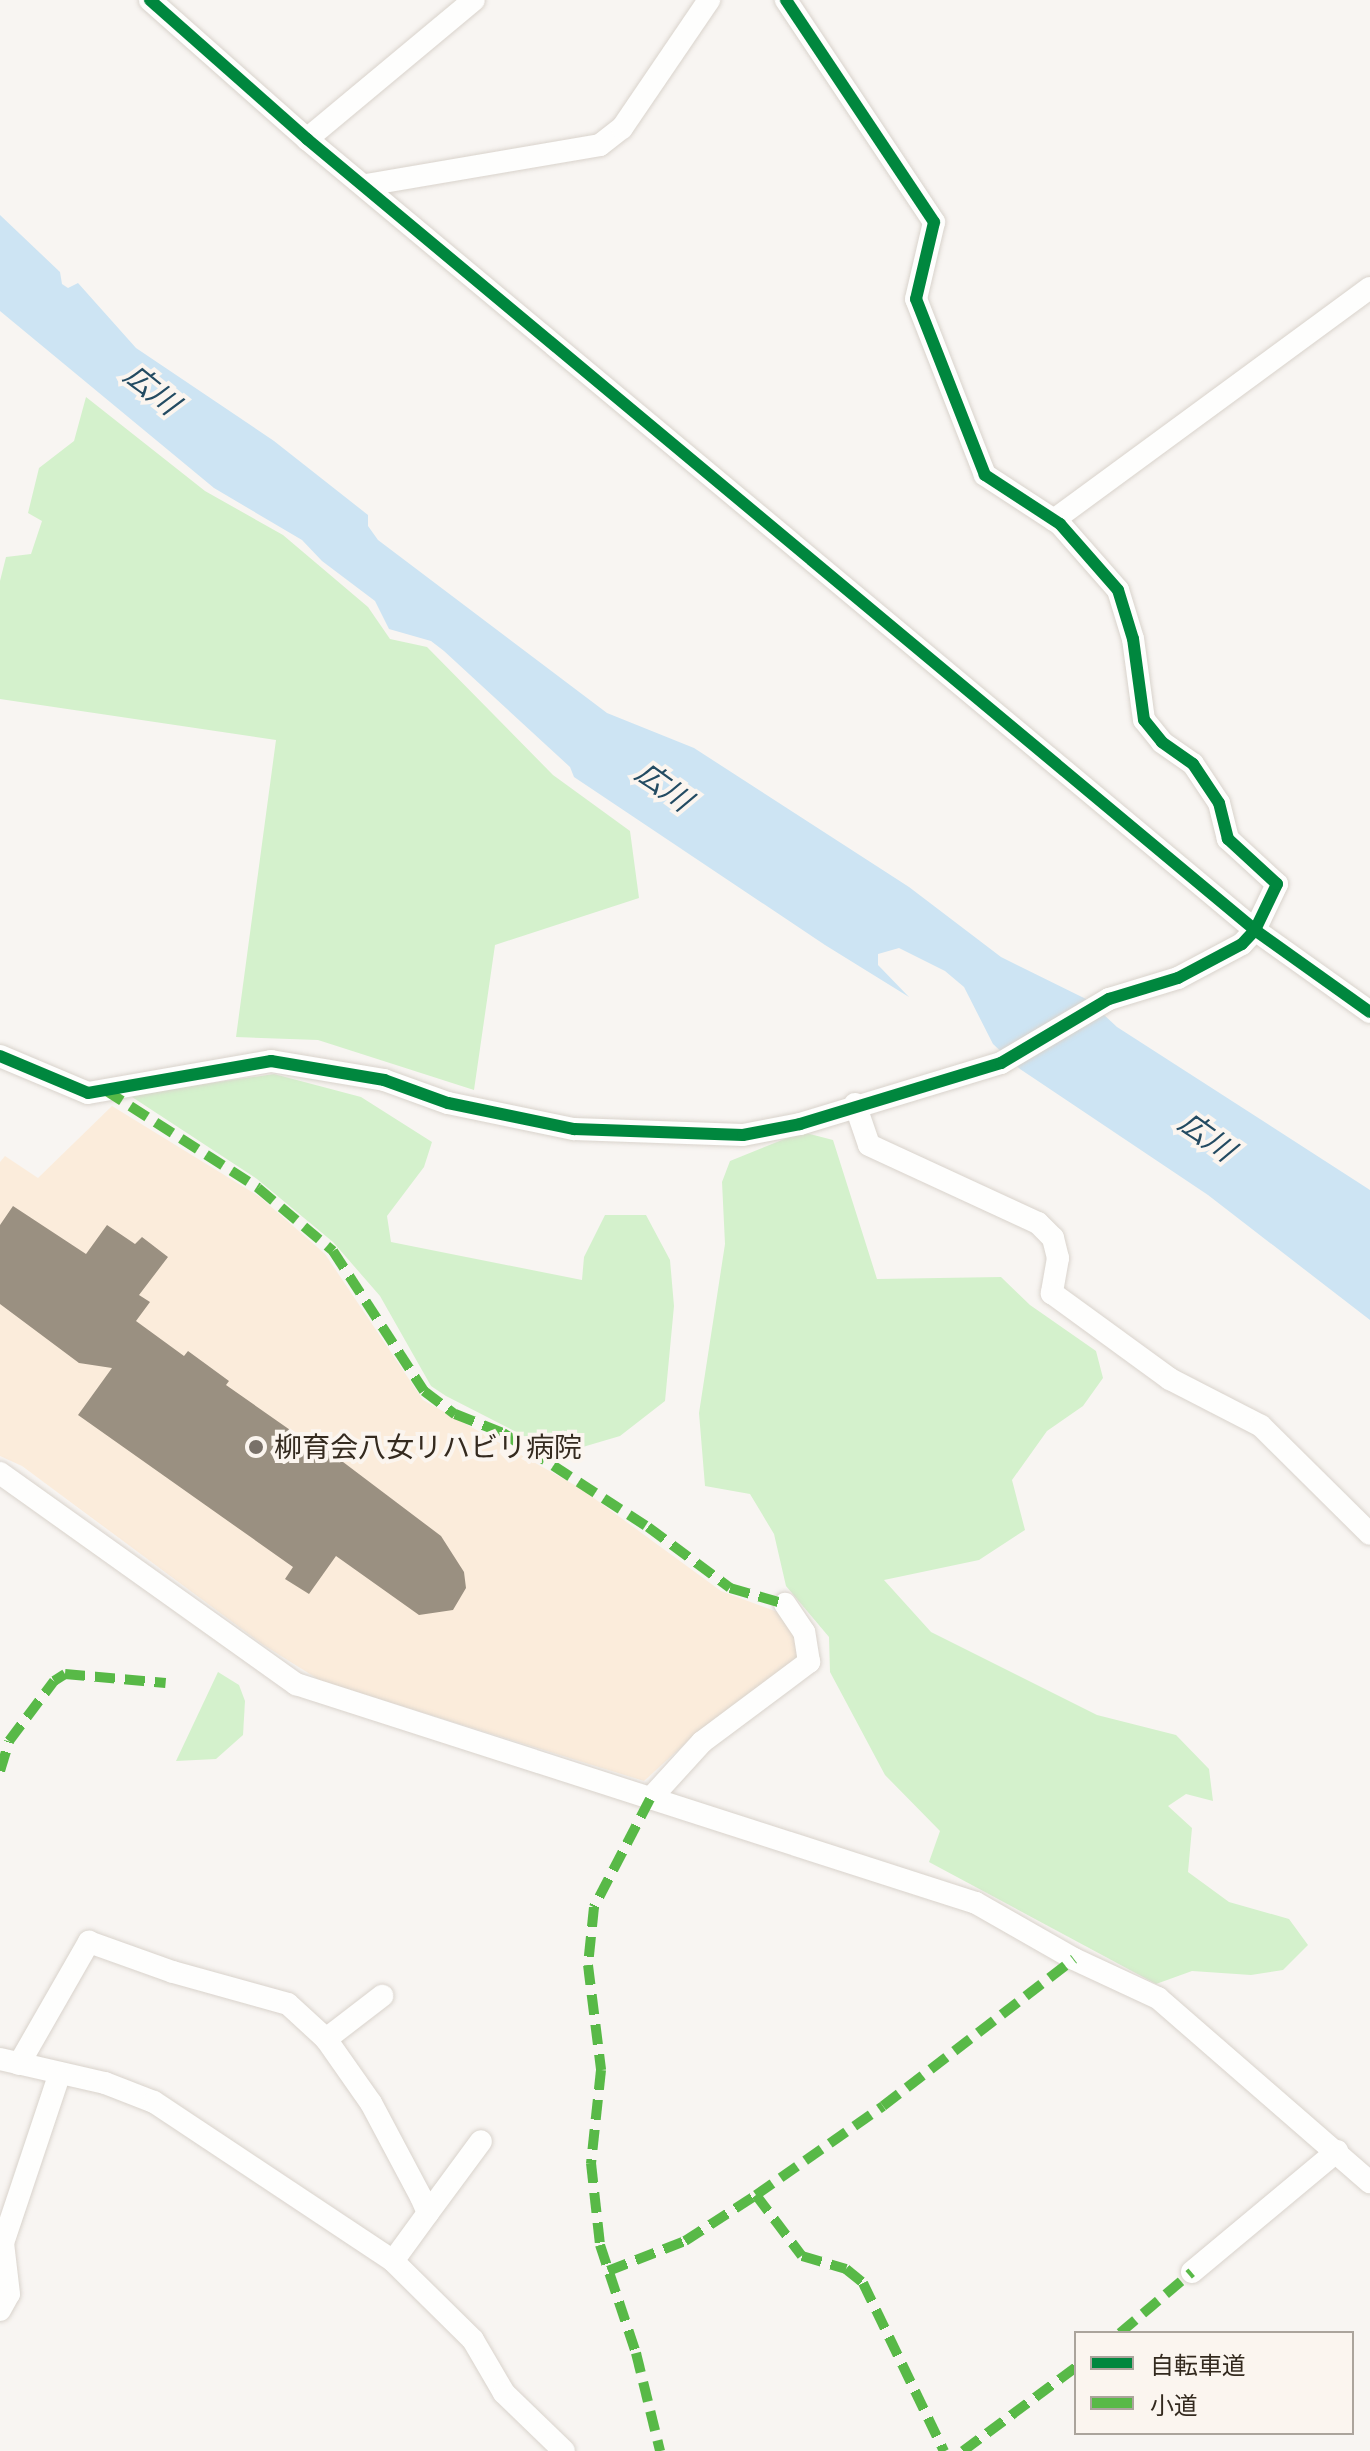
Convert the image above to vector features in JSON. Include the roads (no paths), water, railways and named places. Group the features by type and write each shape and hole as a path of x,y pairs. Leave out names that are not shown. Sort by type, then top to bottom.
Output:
{"street":[{"path":"150,0 307,139 366,185 1255,930 1370,1012"},
{"path":"307,139 474,0"},
{"path":"366,185 600,145 622,128 709,0"},
{"path":"0,1056 88,1093 271,1061 384,1080 448,1103 574,1129 743,1135 800,1124 855,1104 1001,1063 1109,999 1178,978 1242,944 1255,930 1277,884 1228,839 1219,803 1193,764 1162,742 1144,720 1133,639 1118,590 1054,520 985,475 916,299 934,222 786,0"},
{"path":"1054,520 1370,288"},
{"path":"855,1104 869,1145 1038,1223 1053,1238 1058,1258 1052,1293 1170,1379 1261,1426 1370,1534"},
{"path":"0,1473 296,1684 976,1903 1074,1959 1158,1998 1370,2182"},
{"path":"650,1799 702,1742 809,1662 804,1632 785,1604"},
{"path":"428,2213 371,2103 326,2039 288,2004 173,1972 89,1942 10,2062 60,2073 154,2102 393,2261 464,2330 504,2393 564,2451"},
{"path":"326,2039 382,1996"},
{"path":"0,2310 9,2294 3,2243 60,2073"},
{"path":"393,2261 481,2141"},
{"path":"1192,2272 1337,2151"}],"water":[{"name":"広川","path":"0,215 60,272 62,284 68,288 78,283 136,348 274,441 368,515 368,526 378,540 607,713 694,748 909,887 1001,957 1088,1000 1117,1027 1370,1190 1370,1320 1208,1195 1020,1069 993,1044 964,987 945,971 899,948 878,954 878,965 909,997 825,945 574,777 570,767 444,651 431,641 389,629 375,601 322,561 302,540 214,488 0,311"}],"place":[{"name":"柳育会八女リハビリ病院","path":"256,1447"}]}
